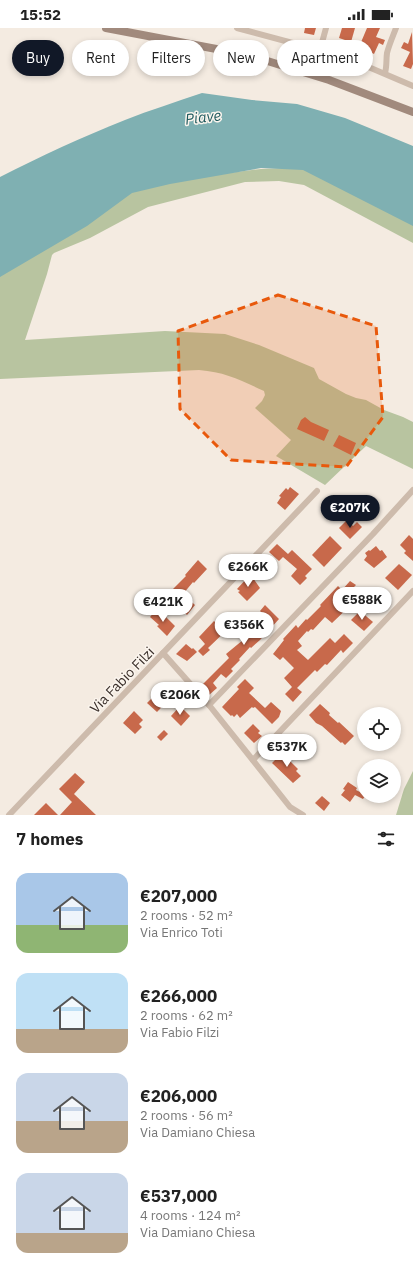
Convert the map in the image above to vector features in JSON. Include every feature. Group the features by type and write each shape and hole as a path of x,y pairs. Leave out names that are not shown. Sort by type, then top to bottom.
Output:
{"main road":[{"path":"106,28 248,55 346,85 413,112"}],"street":[{"path":"237,28 282,40"},
{"path":"323,40 326,28"},
{"path":"385,73 388,64 388,49 396,28"},
{"path":"373,68 413,86"},
{"path":"209,705 413,490"},
{"name":"Via Fabio Filzi","path":"9,815 317,491"},
{"path":"253,760 413,591"},
{"path":"163,653 209,705 290,807 303,815"}],"highlighted area":[{"path":"278,295 376,326 383,417 346,467 231,460 180,409 178,331"}],"green space":[{"path":"261,169 308,169 413,216 413,243 304,185 279,181 245,182 148,207 90,238 54,253 52,255 25,340 165,331 225,334 259,345 314,368 319,379 346,394 366,400 384,410 413,422 413,469 366,446 325,485 276,456 291,440 255,408 262,401 265,395 264,391 232,377 208,371 199,370 0,379 0,268 110,194 212,175"},
{"path":"413,771 413,815 396,815 400,803 401,803 404,789"}],"water":[{"name":"Piave","path":"202,93 252,100 297,104 345,118 413,146 413,226 303,170 261,168 170,184 132,193 87,226 0,277 0,177 109,126"}],"building":[{"path":"305,28 316,28 314,35 304,33"},
{"path":"342,28 355,28 352,40 339,38"},
{"path":"367,28 380,28 376,37 385,40 383,45 379,43 374,54 373,40 362,40"},
{"path":"412,32 413,64 411,69 403,66 410,52 401,48 404,42 408,44"},
{"path":"305,417 311,422 329,430 324,441 297,429 301,420"},
{"path":"339,435 356,443 351,455 333,446"},
{"path":"290,487 299,494 285,510 277,503 281,497 279,496 286,488 288,490"},
{"path":"347,520 353,526 357,522 362,527 350,539 339,528"},
{"path":"409,535 413,539 413,561 404,553 406,551 400,545"},
{"path":"330,536 342,548 324,567 312,555"},
{"path":"277,544 288,554 292,550 312,569 305,576 307,578 300,585 291,576 297,569 283,557 279,561 269,552"},
{"path":"376,546 380,551 382,550 387,557 374,568 364,560 367,556 365,553"},
{"path":"198,560 207,569 183,594 195,605 187,615 167,595 186,576 185,575"},
{"path":"399,564 412,575 398,590 385,578"},
{"path":"249,576 252,579 253,578 260,588 247,601 237,589"},
{"path":"350,581 356,585 352,589 354,591 350,594 362,606 358,610 352,604 332,623 325,617 313,630 311,629 308,632 307,631 298,641 302,646 297,650 308,660 330,638 335,643 344,634 353,643 343,653 341,650 327,665 325,664 317,672 315,670 297,688 302,692 293,702 285,694 292,687 284,678 294,668 283,657 280,660 273,654 284,640 283,639 296,625 298,628 306,619 307,620 338,586 342,590"},
{"path":"378,588 386,594 386,597 376,608 373,608 365,602"},
{"path":"265,605 279,619 260,640 251,648 250,647 239,659 240,660 231,669 233,671 226,678 221,674 213,683 217,688 209,695 201,686 229,658 226,654 243,640 242,639 248,633 242,628 247,622 250,625 262,613 260,611"},
{"path":"156,610 175,626 167,636 157,626 159,625 150,617"},
{"path":"360,611 373,622 364,631 351,620"},
{"path":"223,619 230,627 208,648 210,650 203,656 198,651 205,644 199,637 214,621 217,624"},
{"path":"186,644 197,652 187,661 176,654"},
{"path":"245,679 254,688 249,693 265,708 271,702 281,711 279,717 272,724 255,707 252,707 240,718 237,714 234,717 232,715 231,716 222,707 239,689 237,687"},
{"path":"167,683 176,692 157,712 147,703"},
{"path":"320,704 330,713 329,715 354,736 345,745 322,726 316,723 309,715"},
{"path":"180,706 190,716 181,726 171,716"},
{"path":"134,711 143,720 139,724 142,727 135,734 123,723"},
{"path":"253,724 260,731 258,733 262,736 254,743 244,733"},
{"path":"164,730 168,734 161,741 157,737"},
{"path":"282,753 298,769 296,771 301,776 293,783 272,763"},
{"path":"75,773 85,782 74,794 96,815 60,815 72,802 59,789"},
{"path":"348,782 357,788 357,796 355,795 350,802 341,795 345,790 343,789"},
{"path":"322,796 330,803 324,811 315,803"},
{"path":"46,803 58,815 34,815"}]}
